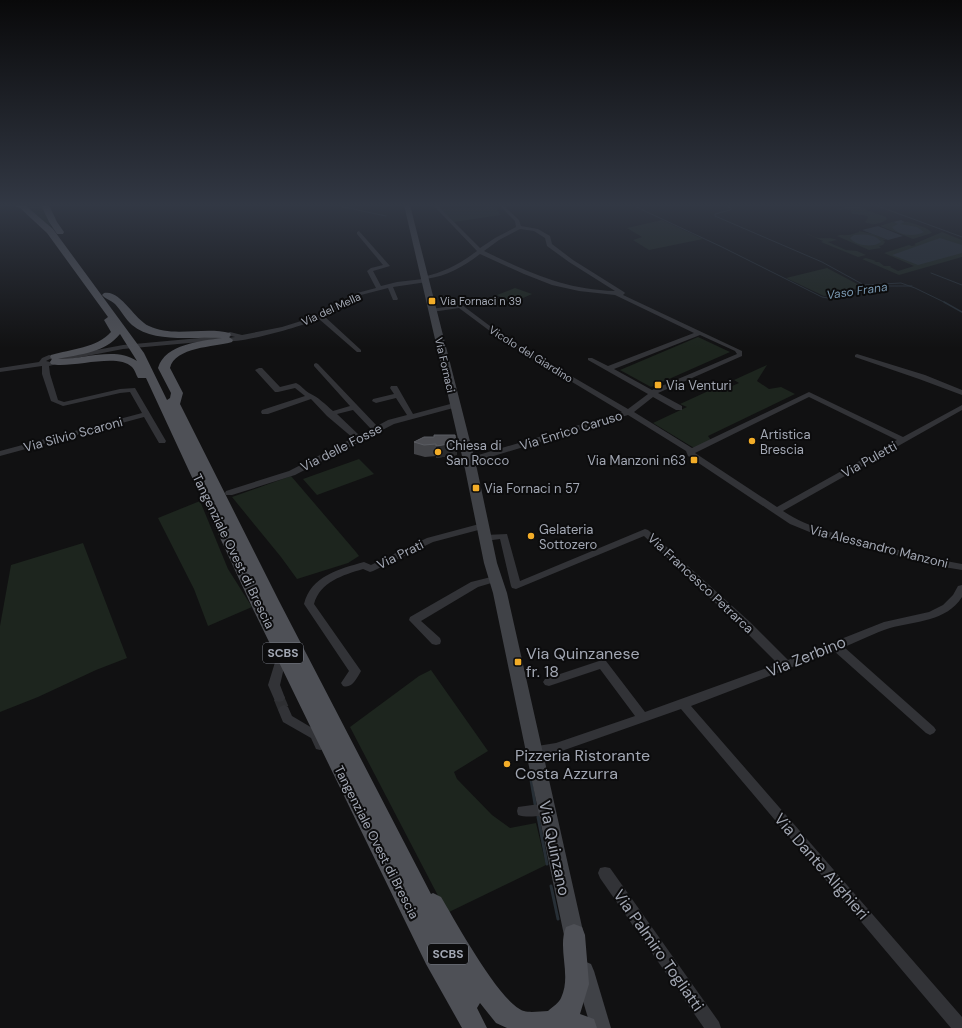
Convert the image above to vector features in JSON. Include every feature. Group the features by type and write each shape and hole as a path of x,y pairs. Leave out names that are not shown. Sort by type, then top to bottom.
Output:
{"main road":[{"name":"Tangenziale Ovest di Brescia","path":"68,253 103,295"},
{"name":"Tangenziale Ovest di Brescia","path":"74,253 138,345 174,404 271,601 413,881 482,1028"},
{"path":"50,361 99,345 114,336 116,332 97,303 103,295 117,300 135,322 147,329 166,334 211,334 231,337"},
{"path":"174,404 177,393 164,368 167,358 186,349 231,337"},
{"name":"Tangenziale Ovest di Brescia","path":"138,345 156,388 261,609 434,956 475,1028"},
{"path":"50,361 65,363 110,358 127,360 137,365 144,381 156,388"},
{"path":"413,881 433,904 488,993 505,1014 522,1023 572,1024 585,1028"},
{"path":"553,1024 571,1006 577,984 574,935"},
{"path":"434,956 464,1028"}],"street":[{"path":"376,253 387,266 370,271 380,289"},
{"name":"Via Fornaci","path":"418,253 484,532"},
{"name":"Via del Mella","path":"0,370 123,348 231,337 283,329 320,316 359,294 424,279 450,271 464,264 480,253"},
{"path":"483,253 554,284 624,294 560,253"},
{"path":"390,286 395,299"},
{"path":"615,293 740,352 740,354 651,393 629,412"},
{"name":"Vicolo del Giardino","path":"432,310 460,306 504,339 629,412 691,452"},
{"path":"320,316 360,351"},
{"path":"608,369 699,333"},
{"path":"858,356 922,377 962,393"},
{"path":"590,359 679,408"},
{"path":"50,361 46,374 55,401 63,404 120,391 132,390 162,441"},
{"path":"316,365 376,430"},
{"path":"259,370 278,390 296,385 306,394 312,396 358,438"},
{"path":"394,388 397,396 411,416"},
{"path":"691,452 809,394 904,440"},
{"path":"265,412 312,396"},
{"path":"376,401 397,396"},
{"name":"Via delle Fosse","path":"229,493 292,473 391,422 454,405"},
{"path":"330,414 355,407"},
{"name":"Via Puletti","path":"776,511 962,407"},
{"name":"Via Enrico Caruso","path":"468,461 629,412"},
{"name":"Via Silvio Scaroni","path":"0,454 146,414"},
{"name":"Via Alessandro Manzoni","path":"691,452 691,454 776,511 794,522 815,531 938,563 962,566"},
{"name":"Via Quinzano","path":"484,532 495,579 500,593 574,935 601,1028"},
{"name":"Via Francesco Petrarca","path":"484,532 504,536 516,586 645,532 746,625 786,665"},
{"name":"Via Prati","path":"347,683 355,671 309,604 310,597 314,590 342,572 364,565 370,569 430,540 484,532"},
{"path":"436,641 414,620 475,584 495,579"},
{"name":"Via Zerbino","path":"535,751 556,748 683,704 888,625 932,615 947,608 957,597 962,588"},
{"path":"261,609 263,624 281,659 274,685 279,698"},
{"path":"836,646 930,730"},
{"path":"549,682 602,664 643,718"},
{"name":"Via Dante Alighieri","path":"683,704 961,1028"},
{"path":"284,710 287,719 315,735 361,822 378,843"},
{"path":"523,811 547,809"},
{"name":"Via Palmiro Togliatti","path":"605,873 712,1028"}],"shaded area":[{"path":"848,253 861,253 866,255 858,257"},
{"path":"884,253 962,253 962,257 899,275 862,259 866,258 876,261 874,262 879,262 884,266 891,266 890,267 898,271 914,266"},
{"path":"898,253 962,253 918,265 892,255"},
{"path":"827,268 863,287 824,296 786,278"},
{"path":"515,288 532,294 512,303 497,295"},
{"path":"698,337 730,352 651,387 620,370"},
{"path":"767,365 757,381 769,389 781,387 795,394 708,436 711,440 694,448 653,423 687,407 680,404 717,387 723,390 739,383 734,380"},
{"path":"359,459 374,474 317,495 303,479"},
{"path":"291,476 359,556 348,563 297,579 232,497"},
{"path":"200,501 228,569 252,607 208,626 194,589 158,518"},
{"path":"83,543 127,658 0,712 0,626 11,565"},
{"path":"431,670 488,751 454,772 457,779 492,815 510,828 536,823 546,865 447,913 350,727 419,676"}],"building":[{"path":"434,435 455,435 456,443 436,446 436,444 424,445 414,442 424,437 434,437"}],"waterway":[{"name":"Vaso Frana","path":"734,253 822,297 828,298 881,286 909,286"},
{"name":"Vaso Frana","path":"801,253 822,262 864,285 901,283 909,286"},
{"name":"Vaso Frana","path":"931,273 962,285"},
{"name":"Vaso Frana","path":"909,286 944,302"},
{"name":"Vaso Frana","path":"944,302 962,312"},
{"path":"531,780 535,804"},
{"path":"538,817 547,864"},
{"path":"551,886 558,919"}],"tunnel":[{"path":"279,698 284,710"}],"place":[{"name":"Via Fornaci n 39","path":"432,301"},
{"name":"Via Venturi","path":"658,385"},
{"name":"Artistica Brescia","path":"752,441"},
{"name":"Chiesa di San Rocco","path":"438,452"},
{"name":"Via Manzoni n63","path":"694,460"},
{"name":"Via Fornaci n 57","path":"476,488"},
{"name":"Gelateria Sottozero","path":"531,536"},
{"name":"Via Quinzanese fr. 18","path":"518,662"},
{"name":"Pizzeria Ristorante Costa Azzurra","path":"507,764"}]}
